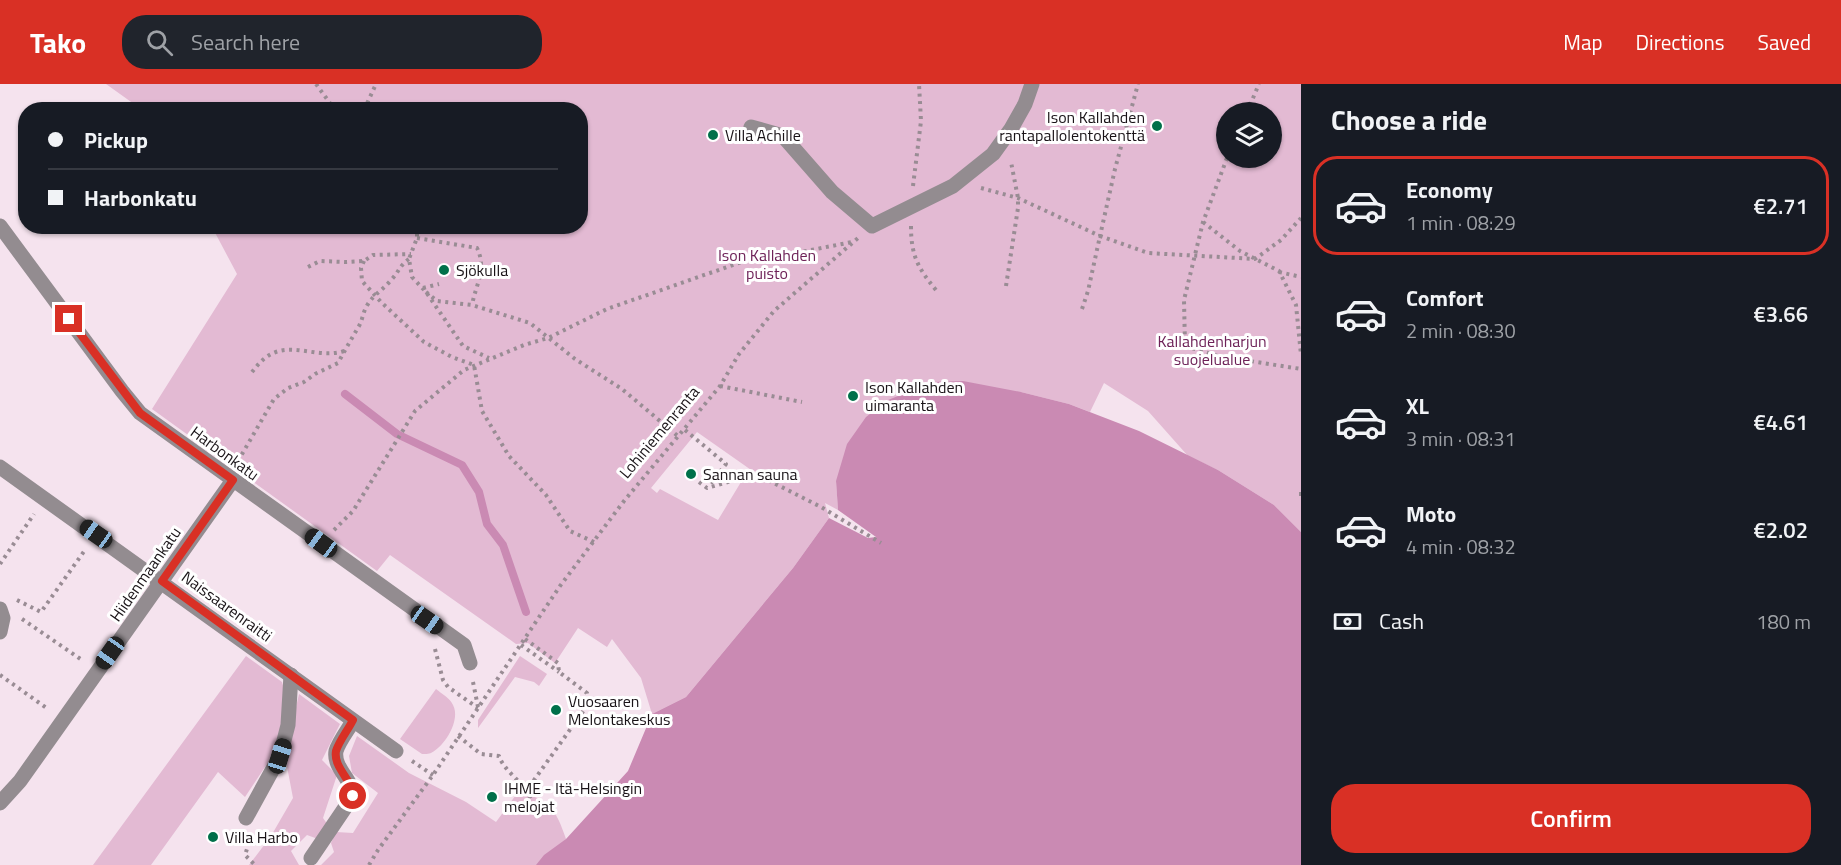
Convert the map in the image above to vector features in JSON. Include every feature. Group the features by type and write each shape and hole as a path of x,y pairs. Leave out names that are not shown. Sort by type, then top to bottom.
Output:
{"street":[{"path":"751,127 783,136 832,192 872,226 953,186 993,154 1011,129 1032,84"},
{"name":"Harbonkatu","path":"3,236 140,413 464,645 470,663"},
{"name":"Naissaarenraitti","path":"0,466 396,751"},
{"name":"Hiidenmaankatu","path":"0,803 20,781 233,480"},
{"path":"0,609 3,618 0,632"},
{"path":"246,818 280,756 288,725 291,675"},
{"path":"310,858 353,796 353,788 336,760 336,749 353,720"}],"path":[{"path":"316,84 329,102"},
{"path":"368,102 376,84"},
{"path":"919,84 921,121 914,165 911,240 918,267 936,290"},
{"path":"1082,309 1138,84"},
{"path":"1251,102 1259,84"},
{"path":"1006,286 1018,198 1011,159 1011,129"},
{"path":"1223,168 1203,222 1184,300 1185,346 1218,356 1301,369"},
{"path":"953,186 992,190 1018,198 1100,236 1148,253 1255,259 1281,240 1301,219"},
{"path":"1203,222 1255,259 1279,272 1301,278"},
{"name":"Lohiniemenranta","path":"369,865 433,775 560,586 624,501 680,437 720,386 739,354 774,311 872,226"},
{"path":"417,234 410,257 412,277 437,301 472,305 531,323 575,359 622,389 680,437"},
{"path":"417,238 477,248 482,259 482,276 472,305"},
{"path":"321,543 353,511 415,411 464,370 489,358 548,338 607,309 750,259 780,256 854,242"},
{"path":"410,257 373,255 364,261 361,268 362,281 424,342 452,357 474,365"},
{"path":"233,480 235,467 274,399 288,388 338,363 350,338 361,324 362,314 369,303 390,282 401,264 410,257"},
{"path":"308,267 320,261 364,261"},
{"path":"1279,272 1296,305 1301,356"},
{"path":"422,288 439,284"},
{"path":"426,292 463,346 489,358"},
{"path":"252,372 267,357 281,351 298,349 320,355 334,355 344,351"},
{"path":"474,365 483,411 509,456 546,495 570,531 594,542"},
{"path":"720,386 802,402"},
{"path":"685,430 726,464 707,488"},
{"path":"707,488 756,474 821,507 881,543"},
{"path":"699,482 707,488"},
{"path":"0,564 30,520"},
{"path":"10,596 41,612 81,555"},
{"path":"29,622 75,655"},
{"path":"525,639 558,663 559,672"},
{"path":"521,645 587,693 589,703 527,790"},
{"path":"435,648 442,680 448,687 478,708"},
{"path":"0,675 39,703"},
{"path":"475,692 478,708"},
{"path":"458,736 481,754 499,756 502,766 527,790 532,802"},
{"path":"396,751 433,775"},
{"path":"246,818 250,840 245,855 255,865"}],"green space":[{"name":"Ison Kallahden puisto","path":"106,84 1301,84 1301,532 1274,505 1218,470 1188,456 1148,411 1104,383 1090,412 1069,404 1021,392 836,481 838,510 825,503 829,518 793,568 686,697 652,714 641,678 612,639 607,647 578,628 555,663 528,643 516,644 390,555 377,571 152,409 237,274 216,234 588,234 588,102 131,102","holes":["697,432 754,472 741,482 718,520 660,489 657,493 651,488"]},
{"path":"246,656 282,682 285,693 285,715 275,752 245,797 218,772 151,865 93,865"},
{"path":"520,656 547,674 539,686 534,682 515,677 478,728 478,720"},
{"path":"436,689 452,703 455,718 450,732 441,745 430,753 422,754 400,739"},
{"path":"299,694 340,724 322,760 337,775 323,818 328,825 318,839 307,835 291,851 299,865 249,865 271,836 293,798 285,756"},
{"path":"357,736 409,773 466,802 496,822 518,792 544,802 555,813 566,839 552,865 321,865 334,852 331,843 336,832 353,833 378,793 352,773 349,756"}],"shaded area":[{"path":"963,381 1069,404 1139,431 1218,470 1274,505 1301,532 1301,865 536,865 544,855 566,839 628,771 652,714 686,697 793,568 829,518 868,538 876,537 838,510 836,481 847,444 866,417 888,400 933,382"}],"waterway":[{"path":"345,394 397,434 462,465 479,492 487,524 503,545 526,612"}],"place":[{"name":"Ison Kallahden rantapallolentokenttä","path":"1157,126"},
{"name":"Villa Achille","path":"713,135"},
{"name":"Sjökulla","path":"444,270"},
{"name":"Ison Kallahden uimaranta","path":"853,396"},
{"name":"Sannan sauna","path":"691,474"},
{"name":"Vuosaaren Melontakeskus","path":"556,710"},
{"name":"IHME - Itä-Helsingin melojat","path":"492,797"},
{"name":"Villa Harbo","path":"213,837"}],"route":[{"path":"69,319 140,413 233,480 162,581 353,720 336,749 336,760 353,788 353,796"}],"park label":[{"name":"Kallahdenharjun suojelualue","path":"1212,350"}]}
